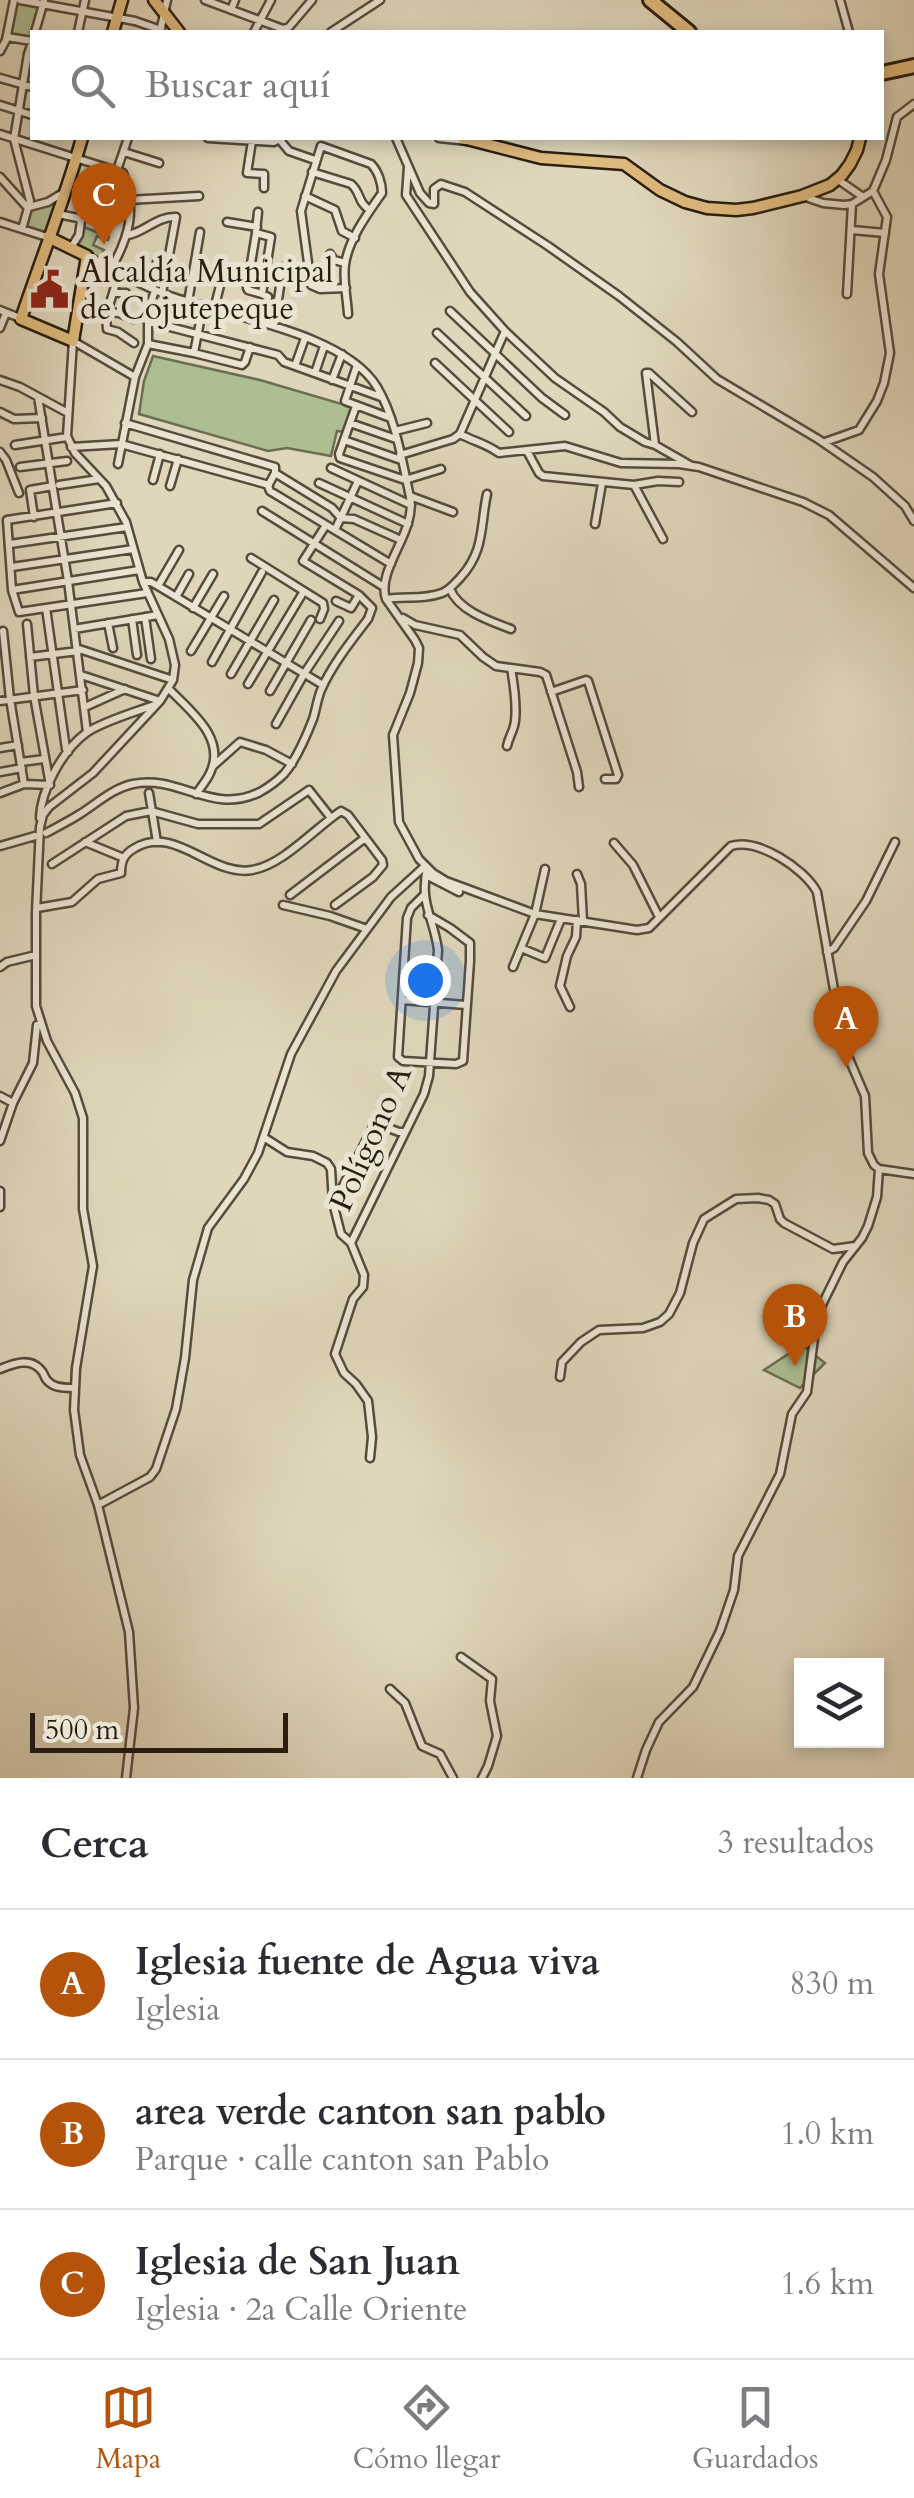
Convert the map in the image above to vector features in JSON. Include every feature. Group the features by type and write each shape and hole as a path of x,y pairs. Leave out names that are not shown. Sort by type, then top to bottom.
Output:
{"highway":[{"path":"638,0 674,30"},
{"path":"650,0 687,30"},
{"path":"884,79 914,66"},
{"path":"884,79 914,74"}],"main road":[{"path":"114,30 122,0"},
{"path":"154,0 177,30"},
{"path":"48,237 87,256 73,341 21,319 48,237 76,159 81,140"},
{"path":"470,140 549,159 624,164 672,196 707,208 747,209 821,190 837,180 854,159 859,140"}],"street":[{"path":"0,51 17,0 118,17 158,30"},
{"path":"79,30 86,0"},
{"path":"160,30 166,0"},
{"path":"205,0 286,29 312,0"},
{"path":"231,10 235,0"},
{"path":"255,30 272,0"},
{"path":"334,30 380,0"},
{"path":"840,0 849,30"},
{"path":"37,30 44,2"},
{"path":"4,39 30,42"},
{"path":"22,229 30,200 14,139 30,48"},
{"path":"0,78 30,86"},
{"path":"802,196 828,204 852,204 873,191 895,122 901,112 914,104"},
{"path":"0,105 30,115"},
{"path":"0,134 123,173 130,227 115,271 107,330 134,343"},
{"path":"106,191 127,140"},
{"path":"230,140 277,140"},
{"path":"281,140 289,151 316,160"},
{"path":"397,140 429,204 434,204 434,189 441,184 465,192 619,296 717,379 874,476 905,506 914,522"},
{"path":"449,140 478,142"},
{"path":"252,142 248,173 264,175 264,188"},
{"path":"346,288 320,290 311,285 301,211 322,146 371,164 382,187 344,264 346,288 348,314"},
{"path":"124,152 158,163"},
{"path":"408,166 406,194 470,292 555,378 620,427 690,466 803,502 829,515 914,588"},
{"path":"312,172 352,184 361,204 370,210"},
{"path":"0,177 28,208"},
{"path":"837,180 864,198"},
{"path":"824,443 859,430 877,401 890,353 878,274 887,217 873,191"},
{"path":"28,208 64,193"},
{"path":"128,200 198,196"},
{"path":"305,196 335,210 342,231 354,238"},
{"path":"847,294 852,204"},
{"path":"258,212 247,288 268,297 264,323"},
{"path":"57,213 82,221 70,249"},
{"path":"118,464 135,377 148,344 148,310 168,264 176,218 162,218 128,235"},
{"path":"0,222 48,237"},
{"path":"227,222 271,237 262,294"},
{"path":"852,230 885,233"},
{"path":"188,302 200,232"},
{"path":"330,254 344,264"},
{"path":"87,256 159,292 274,326 342,354 376,386 396,435 411,505 409,524 384,587 384,596 418,644 419,658 394,730 400,827 426,870 459,892"},
{"path":"157,262 168,264"},
{"path":"274,326 283,267"},
{"path":"214,309 223,274"},
{"path":"112,293 126,292"},
{"path":"193,353 203,306"},
{"path":"450,311 556,410 565,414"},
{"path":"0,328 3,312 21,319"},
{"path":"108,312 133,320"},
{"path":"147,321 280,356 284,362 382,398"},
{"path":"344,440 401,458 453,439 460,434 505,331"},
{"path":"437,333 526,416"},
{"path":"295,366 304,338"},
{"path":"126,1778 134,1708 130,1641 98,1505 80,1454 74,1410 92,1266 83,1209 83,1118 76,1093 39,1019 36,908 43,815 93,774 173,680 173,650 143,582 127,526 117,504 67,437 73,341 135,377"},
{"path":"148,344 242,365 250,348"},
{"path":"315,374 324,346"},
{"path":"332,380 342,354"},
{"path":"434,363 509,432"},
{"path":"357,365 344,400 390,418"},
{"path":"655,446 646,373 692,412"},
{"path":"0,380 68,413"},
{"path":"38,396 56,485 88,732"},
{"path":"356,406 340,458 405,480 441,469"},
{"path":"0,412 14,419 42,418"},
{"path":"124,422 273,466 276,470 270,491 391,564"},
{"path":"350,423 396,435 427,423"},
{"path":"460,434 486,443 499,453 565,446 621,462 690,466"},
{"path":"14,444 67,437"},
{"path":"71,447 120,444 269,485"},
{"path":"0,452 19,493"},
{"path":"528,452 543,476 634,485 679,482"},
{"path":"153,480 160,454"},
{"path":"170,486 178,459"},
{"path":"20,467 68,461"},
{"path":"331,468 411,505"},
{"path":"275,473 332,508 341,518 401,540"},
{"path":"34,517 30,490 99,479"},
{"path":"334,530 358,481"},
{"path":"319,483 409,524"},
{"path":"595,524 602,483"},
{"path":"634,485 663,540"},
{"path":"386,599 422,598 450,589 476,556 488,494"},
{"path":"409,495 453,512"},
{"path":"117,504 7,520 12,590 18,612 148,593"},
{"path":"262,511 384,587"},
{"path":"43,830 76,817 134,783 175,786 226,801 250,796 281,778 292,764 314,716 323,685 368,619 372,606 304,563 326,525"},
{"path":"9,544 127,526"},
{"path":"12,567 133,549"},
{"path":"158,586 179,550"},
{"path":"251,558 322,603 324,609 270,691"},
{"path":"12,590 140,570"},
{"path":"212,662 262,572"},
{"path":"176,597 189,574"},
{"path":"193,608 213,574"},
{"path":"143,582 158,586 323,685"},
{"path":"450,589 456,601 511,629"},
{"path":"248,684 304,591"},
{"path":"336,601 351,608 359,595"},
{"path":"191,651 224,596"},
{"path":"230,674 274,600"},
{"path":"46,608 68,752"},
{"path":"74,629 158,615"},
{"path":"398,615 415,625 460,635 490,663 546,675 579,787"},
{"path":"145,617 151,659"},
{"path":"132,619 137,655"},
{"path":"276,724 339,621"},
{"path":"108,623 112,648"},
{"path":"27,624 34,696 50,784"},
{"path":"3,631 24,784"},
{"path":"30,658 78,650 173,680"},
{"path":"508,746 515,724 512,668"},
{"path":"81,674 157,702"},
{"path":"551,692 588,681 618,775 605,779"},
{"path":"168,689 209,733 214,744 212,767 196,794"},
{"path":"0,701 82,690"},
{"path":"85,706 125,690"},
{"path":"43,830 40,804 68,752 88,732 157,702"},
{"path":"212,767 240,742 292,764"},
{"path":"0,748 18,745"},
{"path":"0,772 44,758"},
{"path":"0,793 24,784 50,784"},
{"path":"52,864 117,820 151,811 198,824 259,824 308,790 331,818"},
{"path":"149,793 157,842"},
{"path":"36,908 72,902 98,879 120,873 124,858 139,845 157,842 184,848 225,868 250,871 266,866 341,811 382,860 381,870 335,904"},
{"path":"0,846 35,836"},
{"path":"290,895 365,838"},
{"path":"85,842 124,858"},
{"path":"828,952 866,901 896,842"},
{"path":"614,843 633,866 659,917"},
{"path":"426,870 446,882 536,914 638,930 649,928 732,846 751,844 798,870 812,883 818,896 844,1046 865,1096 868,1152 879,1169 914,1174"},
{"path":"513,966 536,914 545,869"},
{"path":"98,1505 156,1469 176,1410 193,1280 208,1228 244,1178 264,1138 291,1054 336,971 391,897 426,870"},
{"name":"Polígono A","path":"351,1243 424,1094 438,950 428,915 426,870"},
{"path":"570,1007 560,986 580,921 581,884 577,874"},
{"path":"425,894 407,918 398,1056 403,1061 456,1064 462,1060 470,943 428,915"},
{"path":"284,905 367,929"},
{"path":"521,948 545,958 561,919"},
{"path":"0,968 6,962 36,955"},
{"path":"402,1000 466,1006"},
{"path":"0,1141 3,1121 33,1063 39,1019"},
{"path":"0,1096 12,1103"},
{"path":"334,1205 375,1123 406,1132"},
{"path":"264,1138 287,1152 328,1163 342,1234 351,1243 364,1275 363,1287 353,1299 335,1354 344,1374 368,1402 370,1458"},
{"path":"636,1778 660,1722 692,1688 720,1632 734,1590 738,1556 780,1474 792,1414 807,1392 817,1315 843,1262 868,1226 877,1197 879,1169"},
{"path":"0,1190 0,1207"},
{"path":"560,1377 562,1362 599,1330 643,1328 669,1314 704,1220 736,1199 768,1200 775,1204 780,1219 824,1246 856,1246"},
{"path":"0,1369 18,1362 30,1363 38,1366 53,1385 74,1388"},
{"path":"461,1657 492,1679 489,1692 497,1736 482,1778"},
{"path":"390,1689 405,1703 422,1746 440,1754 454,1778"}],"green space":[{"path":"16,1 42,5 30,39 10,34"},
{"path":"59,199 46,234 27,229 23,224 33,209"},
{"path":"84,227 109,237 108,240 97,236 93,245 104,250 100,258 75,247"},
{"path":"153,356 260,380 352,407 344,432 337,431 331,456 287,448 268,451 139,414"},
{"path":"802,1345 825,1363 800,1388 764,1370"}],"place":[{"name":"Iglesia de San Juan","path":"104,245"},
{"name":"Alcaldía Municipal de Cojutepeque","path":"50,289"},
{"name":"Iglesia fuente de Agua viva","path":"846,1068"},
{"name":"area verde canton san pablo","path":"795,1366"}]}
